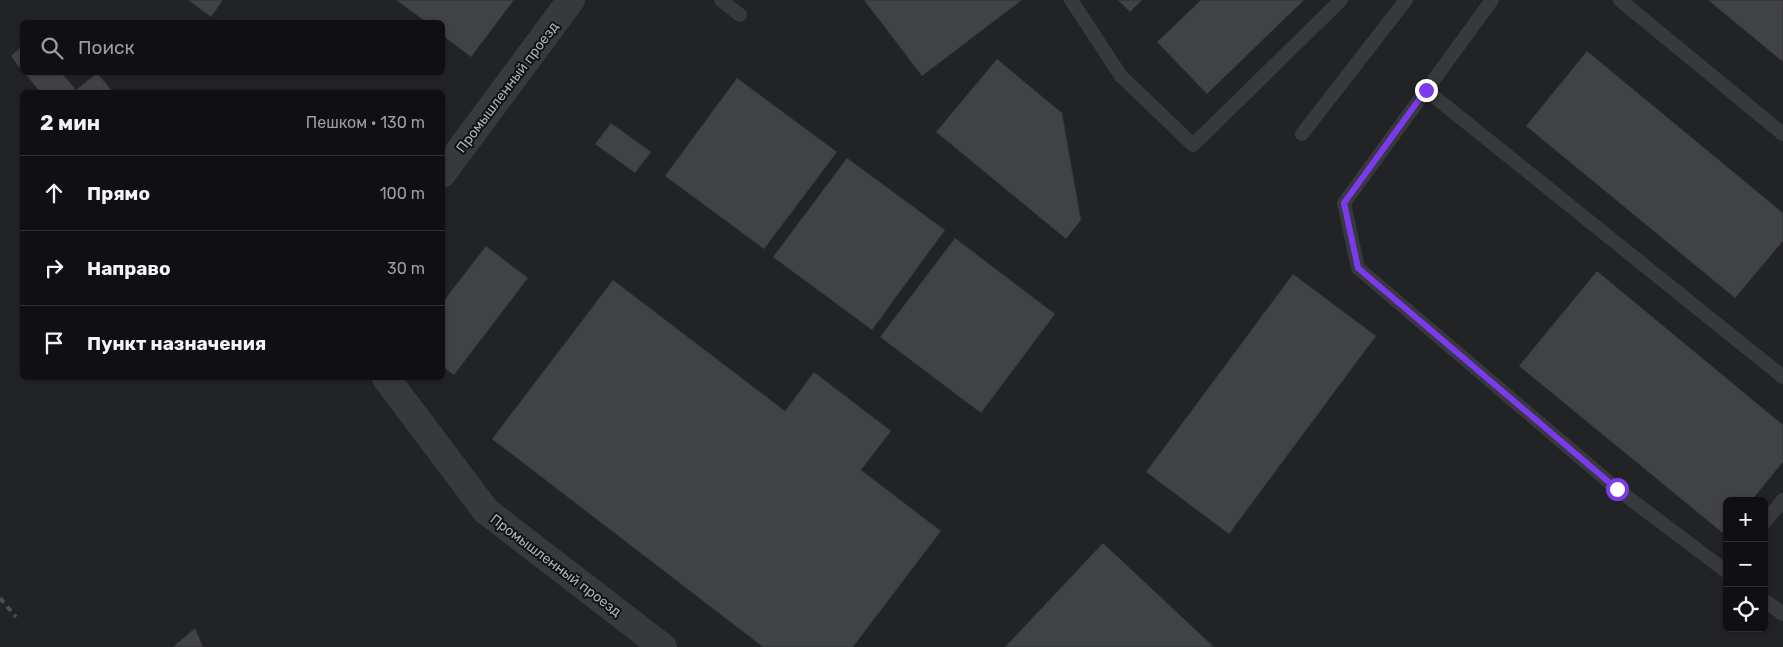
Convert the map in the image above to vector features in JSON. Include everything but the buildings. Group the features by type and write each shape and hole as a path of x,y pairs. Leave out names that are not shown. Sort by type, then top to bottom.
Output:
{"street":[{"name":"Промышленный проезд","path":"445,170 571,0"},
{"name":"Промышленный проезд","path":"388,380 486,511 664,647"}],"lane":[{"path":"721,0 740,16"},
{"path":"1071,0 1121,76 1193,146 1341,0"},
{"path":"1302,134 1406,0"},
{"path":"1492,0 1344,203 1358,268 1617,489 1723,568"},
{"path":"1620,0 1783,134"},
{"path":"1426,90 1783,377"},
{"path":"1768,518 1783,500"},
{"path":"1768,603 1783,614"}],"shaded area":[{"path":"0,0 1783,0 1783,647 0,647"}],"railway":[{"path":"0,598 16,617"}],"route":[{"path":"1426,90 1344,203 1358,268 1617,489"}]}
